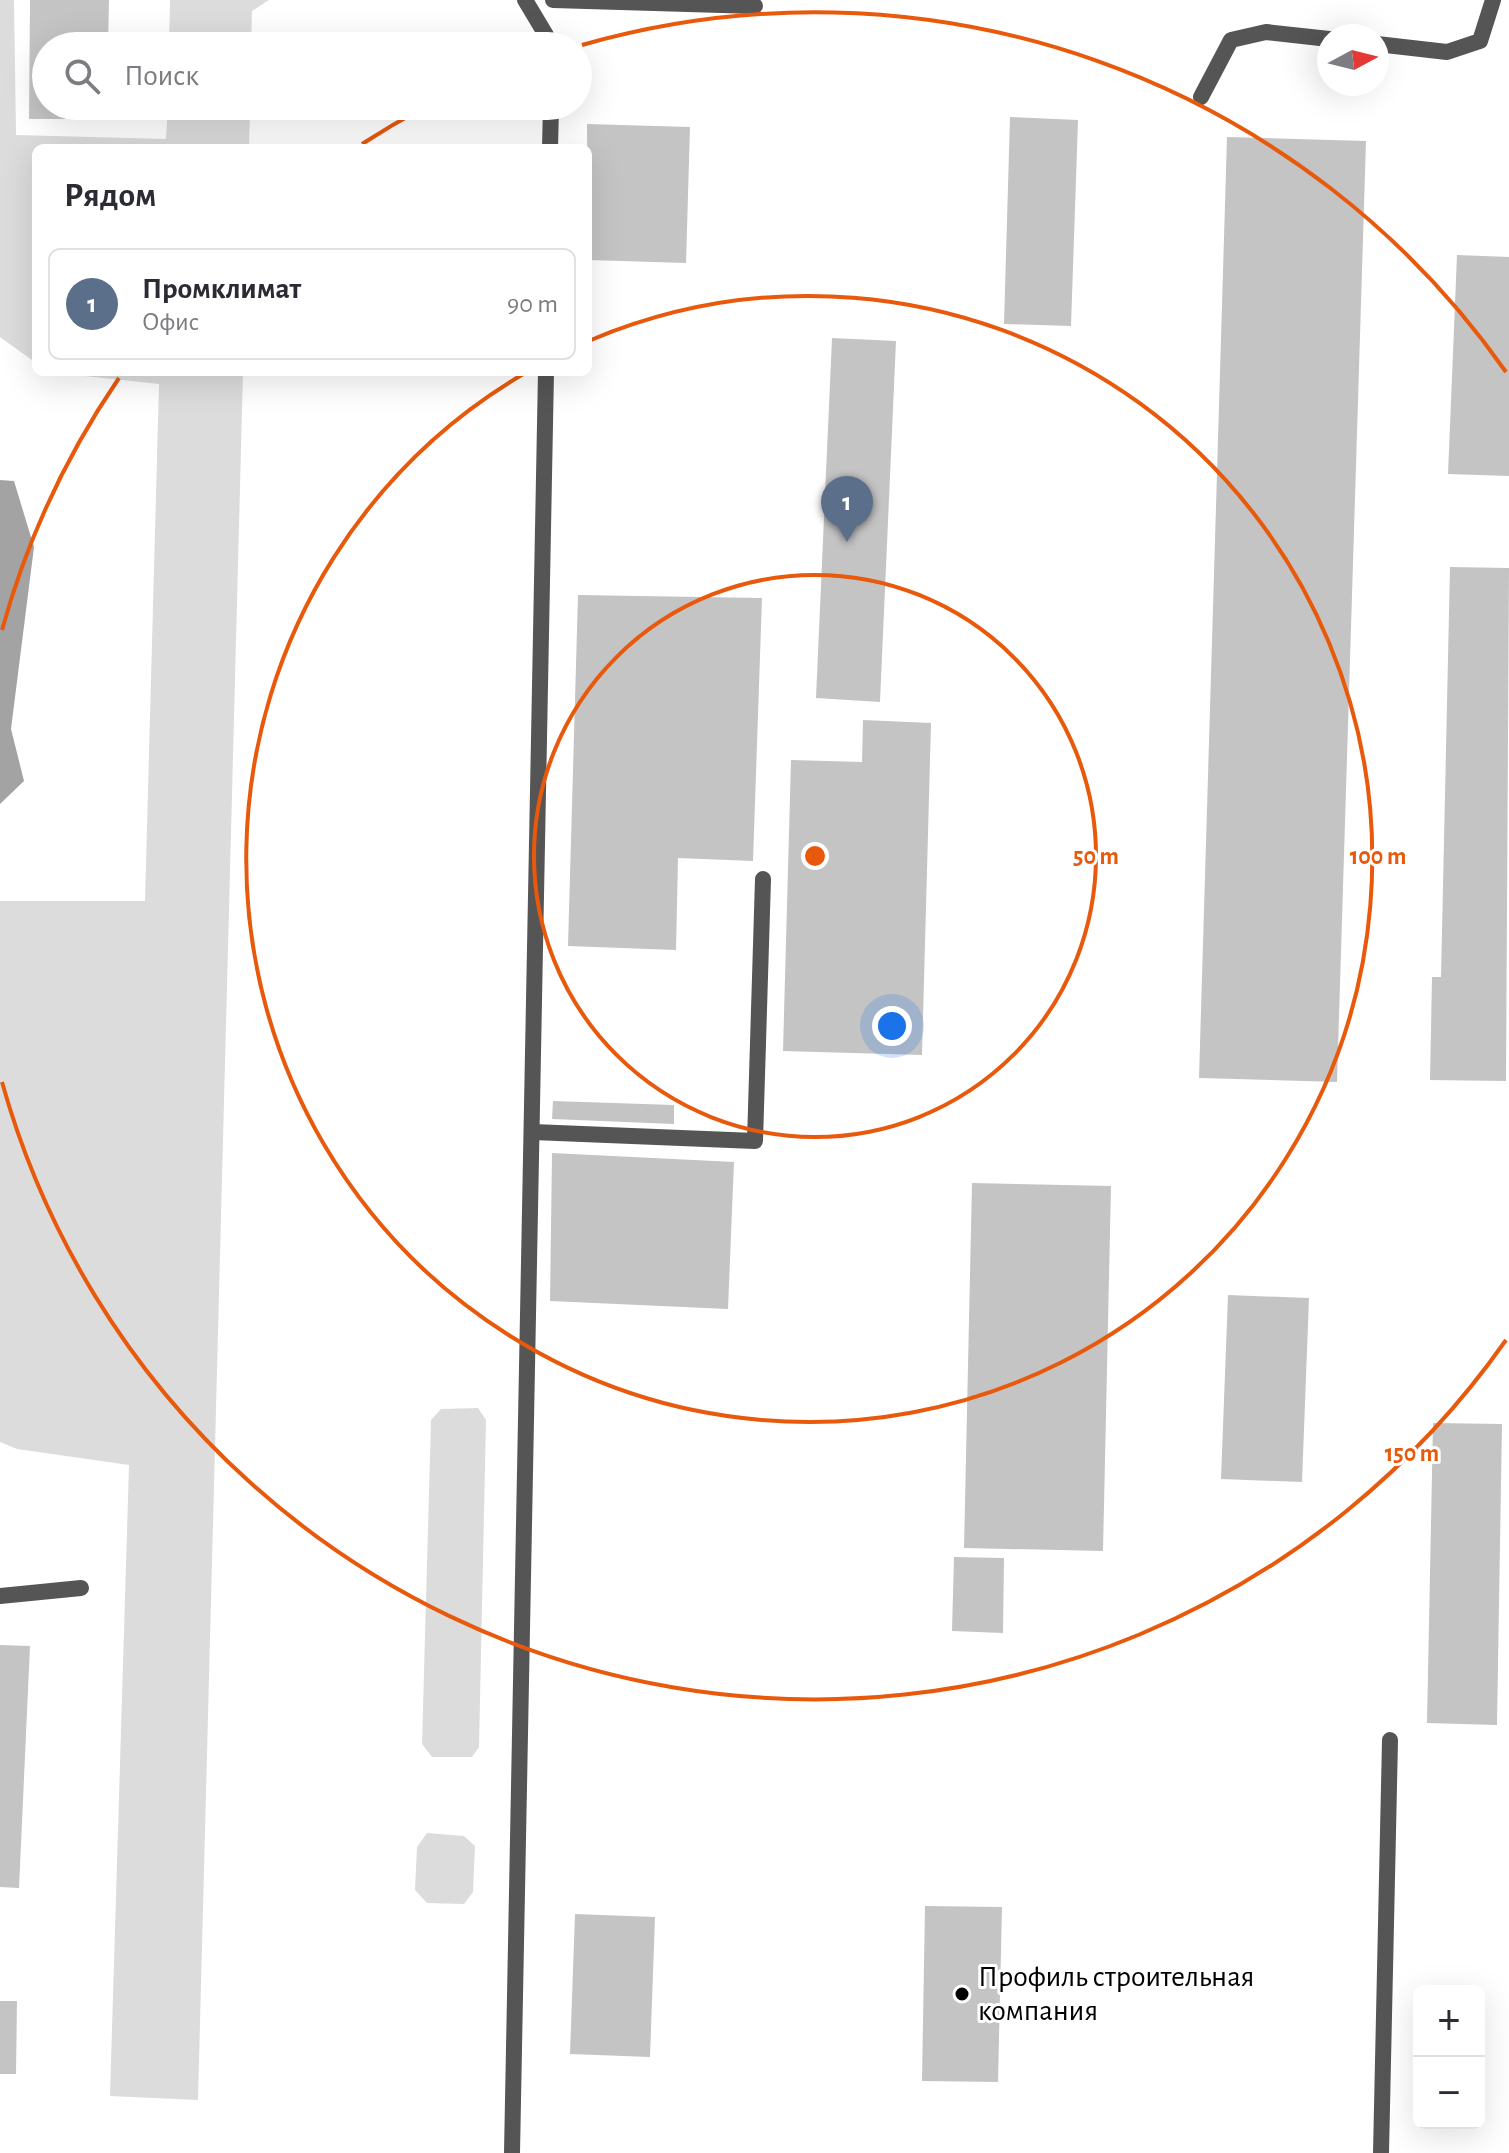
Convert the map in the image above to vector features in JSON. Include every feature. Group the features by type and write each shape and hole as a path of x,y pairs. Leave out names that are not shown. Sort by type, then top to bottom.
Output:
{"street":[{"path":"525,0 544,32"},
{"path":"553,0 755,6"},
{"path":"1389,45 1447,52 1480,41 1493,0"},
{"path":"1201,97 1231,40 1266,32 1317,38"},
{"path":"550,144 551,120"},
{"path":"512,2153 546,376"},
{"path":"533,1132 755,1141 763,879"},
{"path":"0,1596 81,1588"},
{"path":"1381,2153 1390,1740"}],"shaded area":[{"path":"0,0 14,0 16,135 166,139 167,120 250,120 249,144 32,144 32,360 0,337"},
{"path":"170,0 269,0 252,11 251,32 169,32"},
{"path":"85,376 243,376 198,2100 110,2096 129,1465 17,1449 0,1442 0,901 145,901 159,384"},
{"path":"0,480 14,481 34,547 11,729 24,781 0,804"},
{"path":"478,1408 486,1420 479,1747 472,1757 432,1757 422,1744 431,1420 441,1409"},
{"path":"427,1833 464,1836 475,1846 473,1892 464,1904 427,1903 415,1890 417,1847"}],"building":[{"path":"30,0 109,0 108,32 32,32 32,119 29,119"},
{"path":"1010,117 1078,120 1071,326 1004,324"},
{"path":"587,124 690,127 686,263 592,260 592,144 587,144"},
{"path":"1227,137 1366,141 1337,1082 1199,1078"},
{"path":"1457,255 1509,257 1509,476 1448,474"},
{"path":"832,338 896,341 880,702 816,698"},
{"path":"1450,567 1509,568 1506,1081 1430,1080 1432,977 1441,977"},
{"path":"578,595 762,598 753,861 678,858 676,950 568,946"},
{"path":"863,720 931,723 922,1055 783,1051 791,760 862,762"},
{"path":"553,1101 674,1105 674,1124 552,1119"},
{"path":"552,1153 734,1162 728,1309 550,1301"},
{"path":"972,1183 1111,1186 1103,1551 964,1548"},
{"path":"1228,1295 1309,1298 1302,1482 1221,1479"},
{"path":"1433,1423 1502,1424 1497,1725 1427,1723"},
{"path":"954,1557 1004,1558 1003,1633 952,1631"},
{"path":"0,1645 30,1646 19,1888 0,1887"},
{"name":"Профиль строительная компания","path":"925,1906 1002,1907 998,2082 922,2081"},
{"path":"575,1914 655,1917 650,2057 570,2054"},
{"path":"0,2001 17,2001 16,2074 0,2074"}],"place":[{"name":"Промклимат","path":"847,542"},
{"name":"Профиль строительная компания","path":"962,1994"}]}
